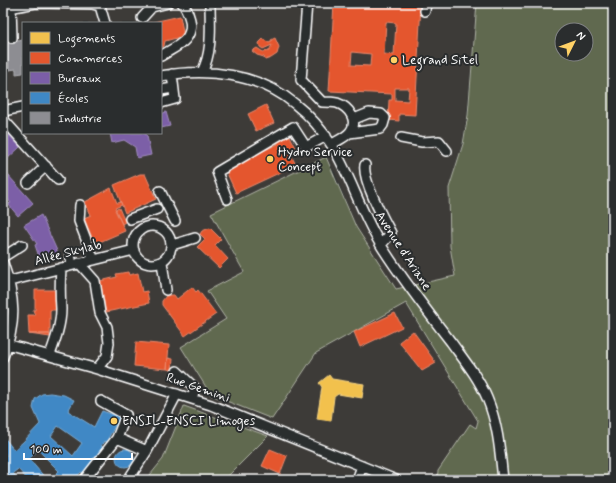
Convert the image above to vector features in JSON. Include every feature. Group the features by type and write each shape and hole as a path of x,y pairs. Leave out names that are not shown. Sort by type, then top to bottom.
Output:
{"street":[{"path":"12,38 7,8 36,3 97,4 106,22"},
{"path":"142,18 152,7 168,3"},
{"path":"162,55 187,39 191,29 187,8 182,3"},
{"path":"202,72 207,63 209,52 210,3"},
{"path":"307,3 301,80 322,102 338,103 349,109 354,119 350,133"},
{"name":"Avenue d'Ariane","path":"162,76 202,72 228,74 271,89 295,103 326,136 345,167 364,217 381,245 478,379 494,415 500,443 503,480"},
{"path":"162,103 176,99 173,88 172,74"},
{"path":"162,90 173,88"},
{"path":"3,111 22,107"},
{"path":"332,144 350,133 380,129 383,125 384,118 381,114 369,113 354,119"},
{"path":"3,119 58,180"},
{"path":"227,199 217,172 293,127 306,148 326,136"},
{"path":"400,138 422,142 439,141 447,151"},
{"path":"366,165 364,172 379,212 390,233 381,245"},
{"path":"28,183 46,166"},
{"path":"160,192 175,221"},
{"path":"130,219 166,204"},
{"path":"80,205 80,221 94,260"},
{"path":"157,209 158,226"},
{"path":"152,225 158,226 168,234 172,245 171,252 162,262 150,264 145,263 136,255 134,250 134,238 141,229 152,225"},
{"path":"172,245 195,238"},
{"path":"3,257 22,245"},
{"name":"Allée Skylab","path":"10,281 134,250"},
{"path":"70,254 75,264 95,281 100,313 107,327 109,343 107,356 98,369"},
{"path":"162,262 166,290"},
{"path":"3,263 10,281 14,306 3,357"},
{"path":"50,355 56,338 61,310 59,289 61,268"},
{"name":"Rue Gemini","path":"6,343 98,369 211,405 396,480"},
{"path":"177,371 195,388 192,399"},
{"path":"128,480 147,451 177,394"},
{"path":"84,480 117,438 126,415 102,401"},
{"path":"117,438 147,451"},
{"path":"356,480 362,466"}],"shaded area":[{"path":"3,3 477,3 467,115 462,145 449,188 450,246 455,276 396,289 356,227 335,173 326,157 244,272 226,319 272,419 316,353 406,303 478,421 465,480 194,480 163,459 146,480 3,480"}],"green space":[{"path":"477,3 613,3 613,480 437,480 438,471 470,424 476,428 478,421 406,303 316,353 272,419 211,395 181,347 226,319 207,291 244,272 211,213 326,157 356,227 396,289 455,276 450,246 449,188 463,144 468,115"},
{"path":"184,406 268,436 224,480 146,480 163,459"}],"building: Logements":[{"path":"329,375 332,379 364,384 362,398 338,394 334,397 331,421 317,419 322,387 319,383"}],"building: Commerces":[{"name":"Legrand Sitel","path":"334,3 421,3 415,115 399,114 399,121 388,120 389,100 392,100 392,94 329,91","holes":["386,22 396,23 394,55 384,54","352,52 371,54 370,66 351,65","395,88 409,88 408,101 395,100"]},
{"path":"180,16 184,36 165,41 164,46 162,47 162,22 153,22"},
{"path":"275,38 279,47 277,54 271,58 265,60 264,57 257,55 252,51 257,48 263,52 269,51 272,45 263,49 260,47 259,43 263,39 269,43"},
{"path":"266,105 274,123 256,131 248,114"},
{"name":"Hydro Service Concept","path":"289,134 297,150 290,153 296,165 236,193 225,169 278,144 276,140"},
{"path":"140,174 145,174 156,199 125,213 114,185"},
{"path":"111,188 117,203 121,202 122,205 115,208 125,231 95,244 84,218 91,215 85,202"},
{"path":"119,208 125,222 122,224 115,210"},
{"path":"210,228 221,239 215,245 228,259 219,268 197,247 205,239 200,234 202,231"},
{"path":"128,272 129,275 138,273 142,292 147,291 149,303 106,312 100,281 117,277 116,274"},
{"path":"192,287 196,292 198,290 216,314 185,336 162,305 162,301 166,296 171,295 174,295 177,299"},
{"path":"35,290 55,290 56,310 50,310 50,334 29,334 28,315 35,315 33,310 35,310"},
{"path":"395,313 402,327 360,347 354,332"},
{"path":"413,331 436,363 422,371 399,342"},
{"path":"29,334 50,334 50,337"},
{"path":"136,342 169,345 167,369 134,366"},
{"path":"168,358 173,359 172,370 167,369"},
{"path":"270,449 287,456 280,474 262,466"}],"building: Bureaux":[{"path":"166,112 170,126 162,128 162,114"},
{"path":"6,132 20,147 3,161 3,134"},
{"path":"110,134 145,134 147,136 151,155 137,158 135,147 124,140 112,143"},
{"path":"7,174 33,203 18,216 8,204 11,203 5,196 3,198 3,178"},
{"path":"41,215 58,253 40,260 35,245 37,244 24,225"}],"building: Écoles":[{"path":"50,393 64,395 74,400 68,411 94,427 102,411 120,417 106,442 104,441 101,446 103,447 99,453 83,473 81,472 77,476 82,480 50,480 59,471 38,450 29,459 47,480 28,480 18,469 13,473 18,480 3,480 3,459 7,455 3,450 3,436 14,450 40,424 33,408 35,399 42,394","holes":["58,426 82,443 73,456 51,436"]},
{"path":"125,449 131,452 134,458 131,464 125,467 119,464 116,458 119,452"}],"building: Industrie":[{"path":"22,40 22,73 16,74 16,69 3,71 3,44"}],"place":[{"name":"Legrand Sitel","path":"394,60"},
{"name":"Hydro Service Concept","path":"270,159"},
{"name":"ENSIL-ENSCI Limoges","path":"114,421"}]}
